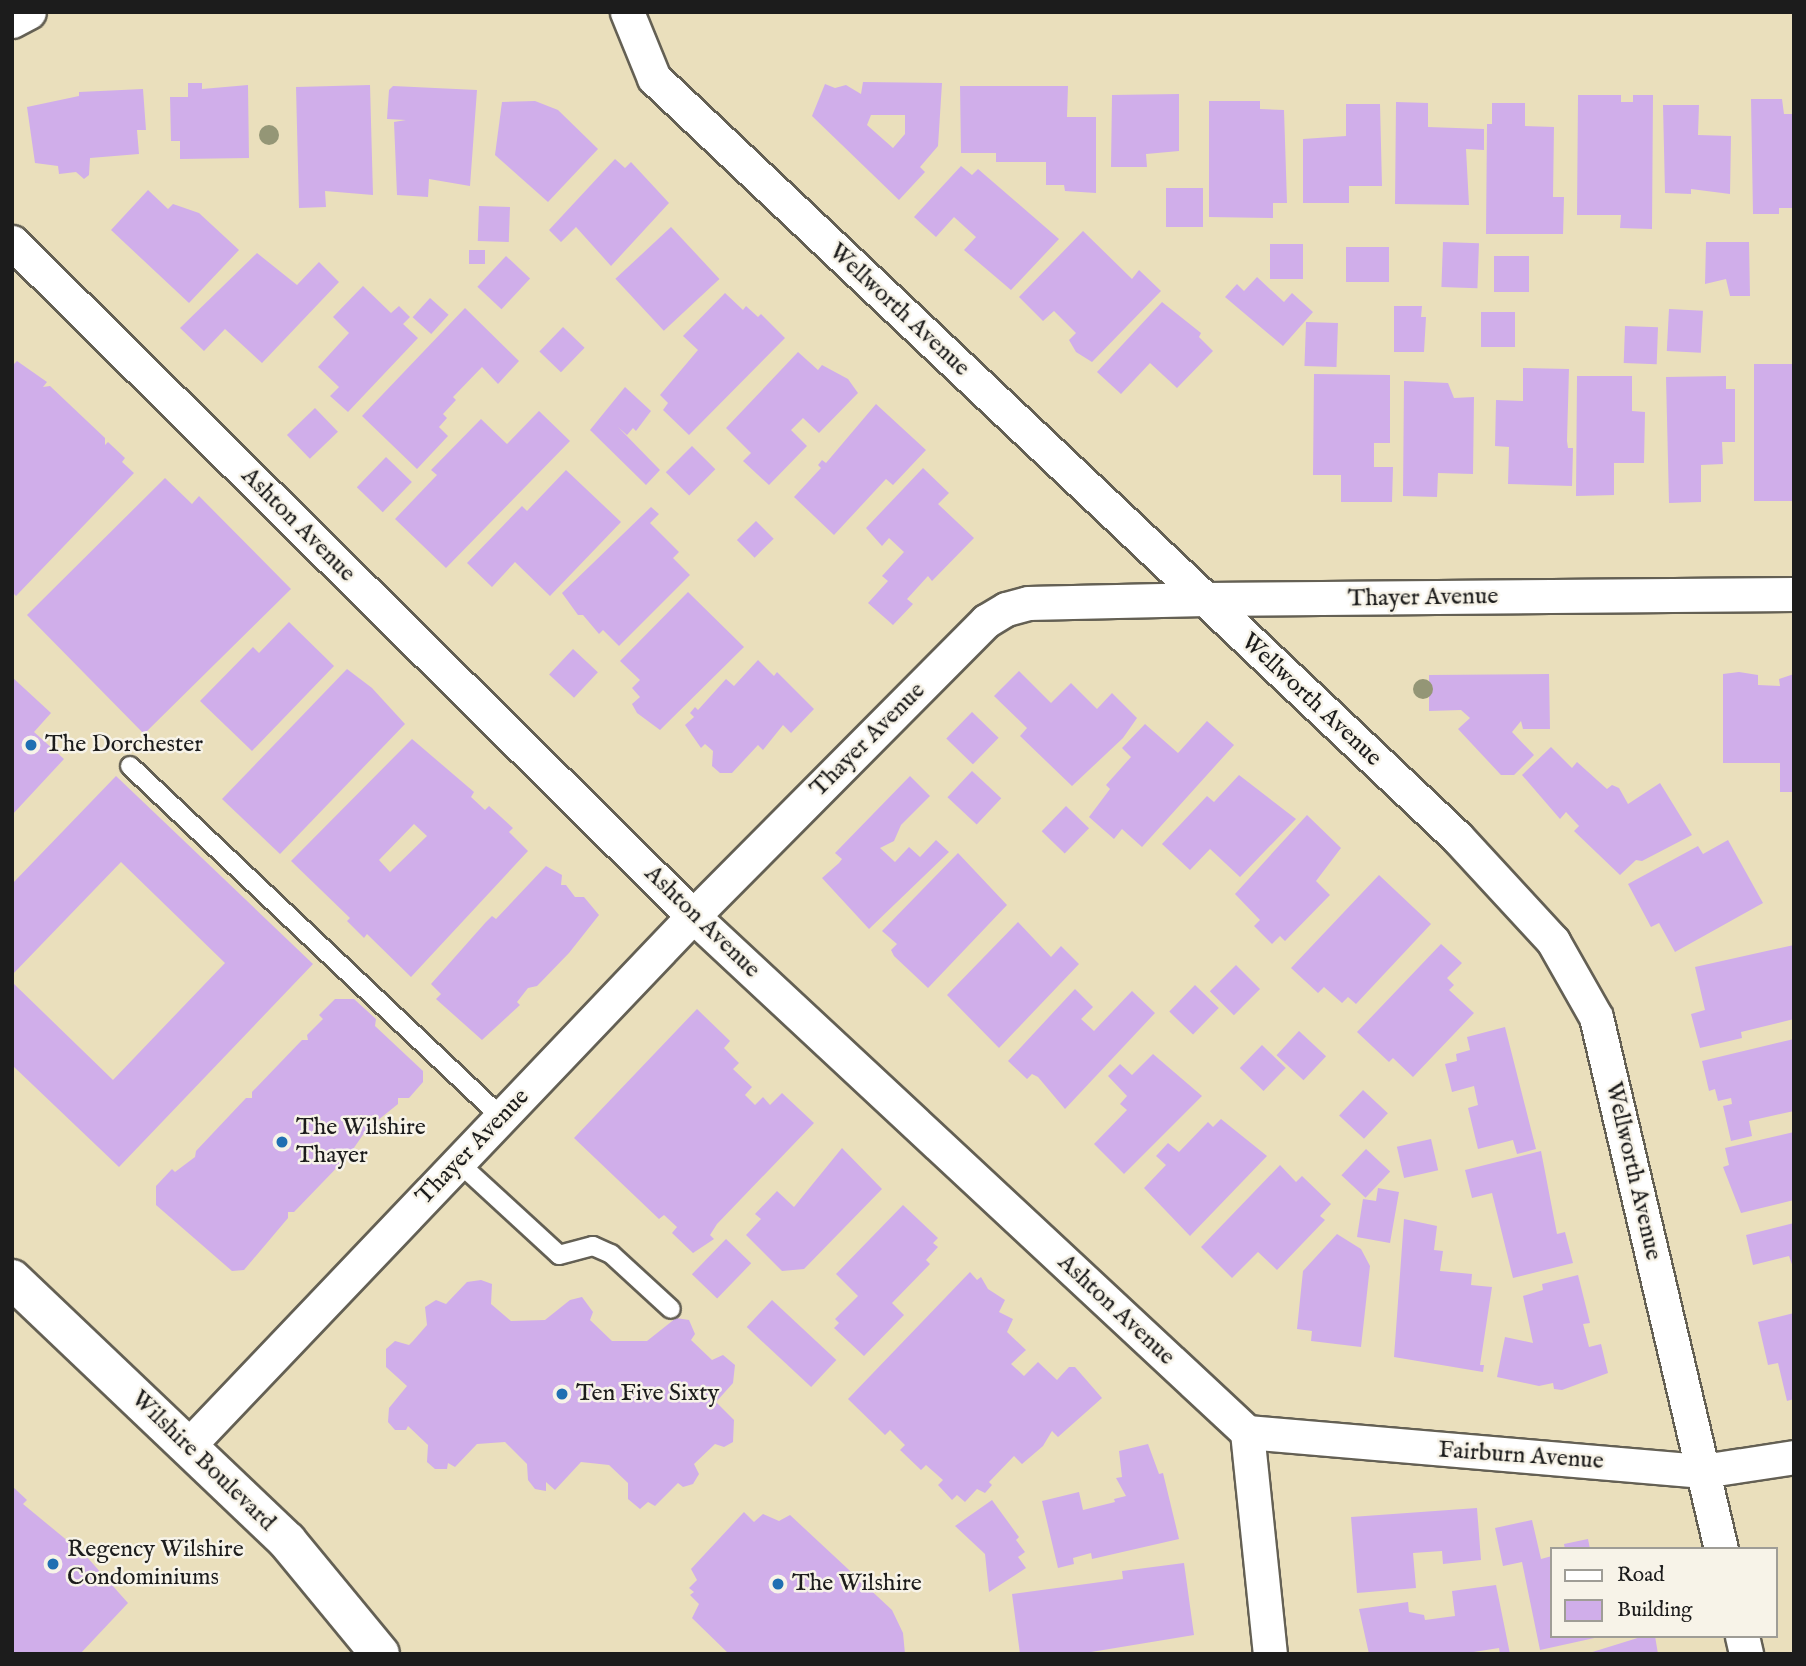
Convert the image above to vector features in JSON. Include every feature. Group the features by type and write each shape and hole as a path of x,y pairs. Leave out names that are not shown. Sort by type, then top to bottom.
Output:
{"main road":[{"name":"Wilshire Boulevard","path":"12,1279 287,1541 380,1654"}],"street":[{"path":"12,20 29,12"},
{"name":"Wellworth Avenue","path":"627,12 654,78 1457,837 1553,941 1596,1017 1721,1547"},
{"name":"Ashton Avenue","path":"12,242 693,916 1247,1432"},
{"name":"Thayer Avenue","path":"188,1446 693,916 986,621 1006,609 1028,603 1794,594"},
{"path":"1247,1432 1270,1654"},
{"name":"Fairburn Avenue","path":"1247,1432 1703,1471 1794,1457"}],"lane":[{"path":"130,766 501,1117"},
{"path":"458,1162 559,1255 593,1246 611,1254 671,1308"}],"building":[{"path":"863,82 942,83 938,146 920,167 925,172 899,200 812,116 825,84 835,88 846,85 861,94","holes":["871,115 905,115 905,134 893,148 867,125"]},
{"path":"188,83 202,83 202,89 248,85 249,158 180,159 180,141 171,141 170,97 188,97"},
{"path":"370,85 373,195 325,191 326,207 299,208 296,87"},
{"path":"393,86 477,90 470,186 429,179 428,197 397,195 394,122 406,120 387,119 389,90"},
{"path":"960,86 1068,86 1067,117 1096,117 1096,193 1065,191 1064,185 1046,185 1046,162 996,162 996,153 961,153"},
{"path":"143,89 146,130 137,130 139,154 90,158 89,175 84,179 76,172 59,174 58,166 35,163 27,107 79,96 79,92"},
{"path":"1179,94 1179,151 1146,154 1147,167 1111,167 1112,95"},
{"path":"1578,95 1621,95 1621,102 1633,102 1633,95 1653,95 1652,229 1620,228 1621,215 1577,215"},
{"path":"1751,99 1782,99 1784,114 1794,114 1794,208 1779,208 1779,214 1753,214"},
{"path":"535,101 558,110 598,149 548,202 495,155 502,102"},
{"path":"1209,101 1260,101 1260,109 1284,110 1287,203 1273,203 1273,218 1209,217"},
{"path":"1396,102 1428,103 1428,127 1484,129 1484,150 1466,149 1469,205 1395,204"},
{"path":"1492,103 1525,103 1525,126 1554,127 1553,197 1564,197 1563,234 1486,234 1487,124 1492,124"},
{"path":"1346,104 1380,104 1382,186 1349,186 1349,203 1303,203 1303,139 1346,136"},
{"path":"1663,105 1699,105 1698,135 1731,136 1730,194 1691,189 1691,194 1665,193"},
{"path":"615,159 625,168 631,162 669,203 611,266 576,227 561,242 549,230"},
{"path":"961,166 972,175 978,169 1059,239 1011,290 964,250 976,237 954,217 936,237 914,217"},
{"path":"1166,188 1203,188 1203,227 1166,227"},
{"path":"148,190 168,209 173,204 199,213 239,250 189,303 111,230"},
{"path":"479,206 510,207 509,242 478,241"},
{"path":"671,227 719,279 664,331 615,279"},
{"path":"1083,231 1132,279 1139,270 1161,291 1092,362 1076,352 1069,340 1076,333 1054,311 1043,321 1019,297"},
{"path":"1443,242 1479,243 1477,288 1441,287"},
{"path":"1706,242 1749,242 1750,296 1730,296 1726,279 1705,284"},
{"path":"1270,244 1303,244 1303,279 1270,279"},
{"path":"1346,247 1389,247 1389,282 1346,282"},
{"path":"469,250 485,250 485,264 469,264"},
{"path":"257,253 297,285 319,262 339,282 262,363 225,329 204,351 180,328"},
{"path":"506,256 530,279 501,309 477,287"},
{"path":"1494,256 1529,256 1529,292 1494,292"},
{"path":"1257,277 1284,302 1292,293 1313,312 1283,346 1225,297 1237,284 1244,291"},
{"path":"363,286 391,313 399,306 410,317 403,324 418,338 348,412 330,396 339,387 318,367 349,333 333,317"},
{"path":"725,293 743,310 746,306 758,317 761,314 785,338 689,435 663,410 668,403 660,395 698,350 683,336"},
{"path":"430,298 449,315 431,334 413,317"},
{"path":"1162,302 1201,333 1199,337 1213,351 1177,388 1150,363 1121,394 1097,372"},
{"path":"1394,306 1422,306 1421,317 1426,317 1424,352 1394,352"},
{"path":"465,308 519,361 498,384 482,367 453,397 456,400 443,414 447,418 439,427 448,436 417,469 362,416"},
{"path":"1669,309 1703,311 1701,353 1667,351"},
{"path":"1481,312 1515,312 1515,347 1481,347"},
{"path":"1306,322 1338,323 1336,367 1304,366"},
{"path":"1625,326 1658,327 1657,364 1624,363"},
{"path":"563,327 585,348 561,372 539,351"},
{"path":"798,352 818,370 822,365 848,379 858,393 819,433 803,418 791,430 807,446 769,485 743,461 751,453 726,428"},
{"path":"17,361 47,382 43,387 50,386 105,438 105,445 108,442 125,458 122,462 134,473 16,596 12,592 12,366"},
{"path":"1754,364 1794,364 1794,501 1754,501"},
{"path":"1523,368 1569,369 1567,441 1568,448 1573,448 1572,486 1508,484 1509,447 1495,446 1496,400 1523,401"},
{"path":"1314,374 1390,375 1390,443 1374,443 1374,467 1393,467 1392,502 1341,502 1341,475 1313,475"},
{"path":"1577,376 1632,376 1632,411 1645,412 1644,463 1614,463 1614,495 1576,496"},
{"path":"1726,376 1726,389 1735,389 1735,442 1722,442 1723,464 1701,465 1701,502 1669,503 1666,377"},
{"path":"1404,381 1448,383 1454,398 1474,397 1473,474 1438,473 1437,497 1403,496"},
{"path":"625,387 651,411 636,431 633,428 627,435 618,427 660,470 646,485 590,430"},
{"path":"876,404 926,450 893,485 886,479 834,535 794,497 821,468 818,465 822,460 826,463"},
{"path":"315,408 338,432 310,459 287,435"},
{"path":"539,411 570,441 446,568 395,519 437,475 431,470 481,419 507,444"},
{"path":"692,446 715,469 689,495 666,472"},
{"path":"386,457 412,482 383,512 357,487"},
{"path":"923,468 949,493 938,504 974,538 932,581 928,576 907,599 913,604 893,625 868,603 888,581 882,576 904,552 889,538 882,546 866,528"},
{"path":"566,470 621,522 550,596 515,562 492,587 467,563 522,506 527,511"},
{"path":"165,478 192,504 199,496 291,589 144,734 27,615"},
{"path":"651,507 659,514 650,523 679,552 673,558 690,575 619,646 603,630 599,634 583,615 578,615 562,593"},
{"path":"756,521 774,539 755,558 737,540"},
{"path":"688,592 744,647 660,730 637,713 632,704 640,697 632,688 640,680 620,661"},
{"path":"289,622 334,666 252,751 200,701 253,647 259,653"},
{"path":"573,649 598,672 574,698 549,675"},
{"path":"758,660 774,676 777,672 814,709 791,733 783,725 763,750 758,745 732,773 720,773 712,766 713,751 705,744 701,748 685,725 694,717 690,713 695,707 698,710 726,679 734,686"},
{"path":"347,669 372,688 405,724 280,854 222,799"},
{"path":"1019,671 1051,703 1071,683 1097,709 1112,693 1137,718 1123,738 1072,786 1020,736 1027,728 994,696"},
{"path":"1739,672 1758,675 1758,685 1780,686 1779,679 1794,674 1794,792 1780,792 1780,763 1723,763 1723,674"},
{"path":"1549,674 1550,729 1523,729 1521,721 1512,732 1534,755 1514,775 1501,775 1458,729 1470,718 1461,710 1429,711 1429,675"},
{"name":"The Dorchester","path":"12,677 51,713 34,732 64,759 12,815"},
{"path":"972,712 999,738 973,764 946,739"},
{"path":"1207,721 1234,745 1142,847 1122,829 1114,839 1089,817 1110,789 1106,785 1131,757 1122,748 1145,724 1178,753"},
{"path":"412,739 474,792 471,797 485,810 489,806 513,828 509,832 528,851 411,977 367,934 364,938 347,921 350,918 291,861","holes":["414,824 427,836 390,872 379,860"]},
{"path":"1551,747 1572,768 1577,762 1607,789 1612,785 1619,788 1628,804 1660,783 1692,835 1642,861 1636,860 1620,875 1574,831 1579,826 1566,812 1560,819 1522,775"},
{"path":"972,771 1001,798 977,825 947,797"},
{"path":"1239,775 1296,819 1240,877 1210,849 1190,870 1162,844 1207,796 1214,802"},
{"path":"116,776 313,964 119,1167 12,1065 12,982 113,1080 225,963 121,862 12,975 12,884"},
{"path":"910,776 930,796 901,825 894,841 880,848 895,862 909,847 920,857 936,840 949,852 869,929 822,878 842,859 835,853"},
{"path":"1066,806 1089,828 1065,853 1042,831"},
{"path":"1307,815 1341,848 1316,881 1330,895 1285,941 1280,936 1272,944 1254,926 1260,920 1235,894"},
{"path":"1728,840 1763,903 1675,952 1659,923 1651,927 1628,884 1698,846 1703,854"},
{"path":"958,853 1007,905 928,988 894,956 891,950 897,944 882,931"},
{"path":"546,866 562,875 561,885 566,885 575,897 584,897 599,915 569,953 537,986 528,988 517,1002 520,1005 482,1040 436,999 441,994 431,984 486,922 492,916 496,919"},
{"path":"1379,875 1431,924 1356,1004 1348,997 1342,1003 1324,987 1318,993 1291,968"},
{"path":"1018,922 1051,957 1061,946 1079,964 999,1048 947,995"},
{"path":"1441,944 1462,963 1447,978 1454,985 1449,990 1474,1013 1413,1077 1393,1058 1389,1062 1357,1032"},
{"path":"1794,945 1794,1019 1741,1032 1742,1038 1700,1048 1691,1014 1705,1010 1695,967"},
{"path":"1236,965 1260,989 1234,1015 1210,991"},
{"path":"1195,985 1219,1008 1193,1035 1169,1012"},
{"path":"1075,989 1093,1007 1081,1019 1094,1031 1132,991 1155,1013 1065,1109 1038,1077 1032,1074 1027,1079 1008,1061"},
{"name":"The Wilshire Thayer","path":"335,999 354,999 376,1019 375,1026 423,1071 423,1082 409,1098 398,1098 398,1104 367,1129 349,1155 294,1212 288,1212 288,1218 244,1270 232,1271 156,1205 156,1186 172,1169 175,1172 195,1157 196,1151 246,1098 252,1098 252,1092 302,1040 308,1040 307,1035 323,1019 319,1015"},
{"path":"697,1009 730,1041 724,1048 739,1063 733,1069 752,1087 745,1095 755,1105 763,1097 770,1105 782,1093 814,1123 717,1224 710,1235 714,1239 693,1253 672,1233 677,1227 664,1215 659,1219 574,1138"},
{"path":"1505,1027 1536,1149 1517,1154 1513,1140 1478,1149 1468,1108 1478,1105 1474,1086 1452,1092 1445,1064 1457,1061 1456,1054 1470,1050 1467,1037"},
{"path":"1299,1031 1326,1056 1304,1080 1276,1055"},
{"path":"1794,1039 1794,1111 1749,1121 1752,1136 1731,1141 1723,1106 1732,1104 1731,1098 1718,1101 1715,1089 1709,1091 1702,1061"},
{"path":"1262,1045 1286,1068 1264,1091 1240,1068"},
{"path":"1153,1054 1202,1096 1124,1174 1094,1144 1127,1110 1120,1104 1127,1096 1108,1076 1120,1064 1132,1075"},
{"path":"1363,1090 1388,1113 1364,1139 1339,1116"},
{"path":"1221,1119 1267,1156 1190,1236 1144,1188 1166,1165 1156,1156 1168,1143 1179,1152 1208,1122 1213,1127"},
{"path":"1794,1132 1794,1200 1741,1213 1723,1167 1729,1165 1725,1148"},
{"path":"1431,1139 1438,1170 1404,1178 1397,1147"},
{"path":"842,1148 882,1189 804,1269 782,1271 746,1235 761,1219 755,1214 777,1191 794,1207"},
{"path":"1366,1149 1390,1172 1366,1198 1341,1175"},
{"path":"1541,1151 1557,1234 1565,1232 1573,1263 1513,1278 1492,1193 1472,1198 1465,1170"},
{"path":"1280,1165 1296,1182 1302,1176 1331,1204 1320,1216 1325,1220 1277,1270 1258,1252 1232,1278 1201,1247"},
{"path":"1378,1188 1399,1192 1390,1243 1357,1237 1363,1199 1376,1201"},
{"path":"903,1205 938,1238 933,1243 938,1247 926,1260 930,1264 892,1303 904,1315 864,1356 834,1328 839,1323 835,1319 858,1296 836,1274"},
{"path":"1404,1219 1437,1226 1434,1250 1443,1251 1440,1271 1472,1274 1471,1285 1492,1287 1480,1365 1484,1365 1483,1372 1394,1357"},
{"path":"1794,1223 1794,1270 1789,1256 1753,1265 1746,1235"},
{"path":"1337,1234 1361,1249 1370,1266 1361,1347 1311,1341 1312,1331 1297,1329 1303,1271"},
{"path":"726,1239 751,1263 717,1299 692,1274"},
{"path":"970,1272 977,1280 981,1277 988,1289 1005,1300 999,1312 1013,1319 1007,1332 1026,1350 1011,1364 1024,1376 1038,1362 1057,1380 1069,1367 1075,1367 1102,1398 1058,1437 1052,1431 1043,1446 1022,1464 1014,1456 989,1482 992,1485 985,1493 977,1489 965,1502 957,1495 952,1500 938,1485 943,1480 926,1465 921,1470 900,1450 905,1445 890,1430 885,1435 848,1399"},
{"path":"1578,1275 1590,1323 1583,1324 1589,1347 1601,1344 1608,1373 1562,1390 1554,1389 1553,1383 1539,1386 1497,1377 1505,1337 1533,1343 1523,1296 1543,1290 1542,1284"},
{"name":"Ten Five Sixty","path":"481,1280 492,1284 491,1304 511,1321 545,1320 570,1300 582,1297 593,1312 590,1320 612,1341 647,1341 676,1318 689,1320 695,1334 691,1340 712,1360 723,1355 735,1365 733,1383 716,1402 734,1420 733,1442 724,1447 715,1444 694,1464 699,1474 693,1484 683,1487 678,1483 655,1506 648,1502 640,1509 628,1499 628,1483 609,1465 581,1462 555,1490 546,1482 546,1491 535,1489 528,1480 527,1464 505,1442 477,1444 455,1467 448,1463 447,1469 435,1469 427,1462 428,1445 408,1426 406,1430 395,1430 388,1422 389,1408 407,1386 386,1367 386,1349 395,1341 409,1345 413,1341 427,1325 425,1307 436,1300 446,1304 467,1282"},
{"path":"772,1300 836,1360 811,1387 747,1327"},
{"path":"1794,1313 1794,1399 1787,1401 1778,1363 1768,1365 1758,1322"},
{"path":"1148,1444 1159,1474 1163,1473 1179,1539 1092,1559 1091,1553 1073,1558 1074,1564 1058,1568 1042,1501 1079,1492 1083,1510 1115,1502 1114,1499 1126,1496 1116,1478 1122,1477 1119,1451"},
{"name":"Regency Wilshire Condominiums","path":"12,1486 27,1500 23,1504 86,1556 128,1603 80,1654 12,1654"},
{"path":"992,1500 1019,1537 1016,1540 1025,1552 1018,1557 1026,1568 989,1592 985,1554 955,1526"},
{"path":"1477,1508 1481,1560 1443,1564 1442,1551 1413,1553 1416,1588 1357,1593 1351,1517"},
{"name":"The Wilshire","path":"744,1512 754,1522 763,1514 779,1521 790,1515 892,1610 903,1633 905,1654 729,1654 692,1618 699,1604 690,1595 694,1592 689,1588 697,1580 691,1569"},
{"path":"1532,1520 1541,1559 1550,1557 1550,1638 1594,1638 1540,1650 1522,1562 1503,1566 1495,1528"},
{"path":"1588,1539 1590,1547 1565,1547 1564,1544"},
{"path":"1184,1563 1194,1635 1079,1654 1020,1654 1012,1594 1123,1579 1122,1571"},
{"path":"1496,1585 1510,1654 1500,1654 1499,1648 1461,1654 1369,1654 1359,1609 1408,1602 1409,1612 1424,1615 1425,1620 1455,1616 1452,1591"},
{"path":"1638,1638 1655,1638 1658,1654 1586,1654"}],"place":[{"name":"The Dorchester","path":"31,745"},
{"name":"The Wilshire Thayer","path":"282,1142"},
{"name":"Ten Five Sixty","path":"562,1394"},
{"name":"Regency Wilshire Condominiums","path":"53,1564"},
{"name":"The Wilshire","path":"778,1584"}]}
